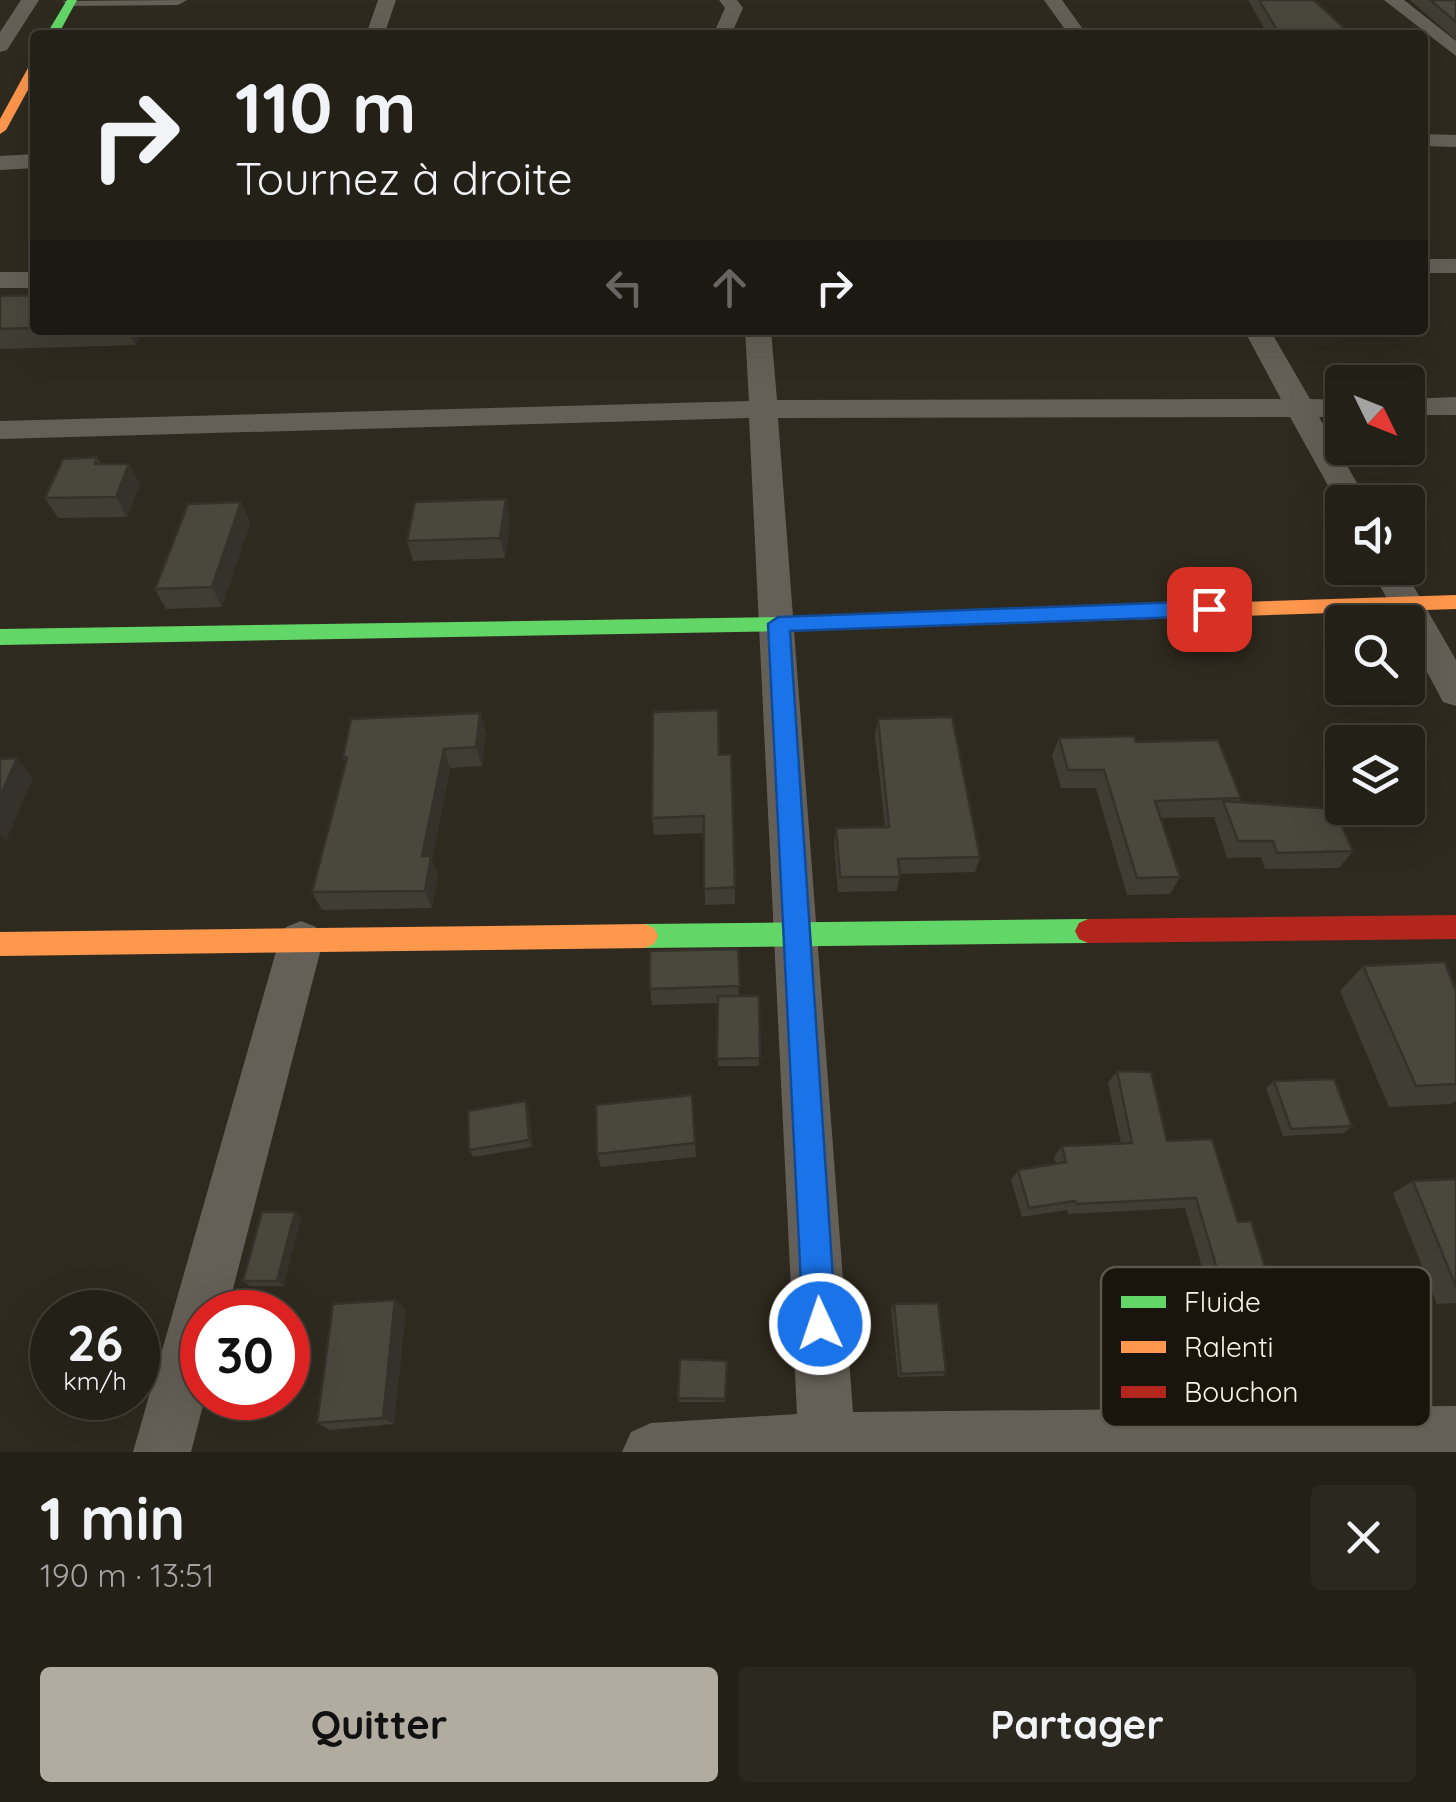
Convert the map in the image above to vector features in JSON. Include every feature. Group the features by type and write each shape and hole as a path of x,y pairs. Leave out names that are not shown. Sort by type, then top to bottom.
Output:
{"main road":[{"path":"55,30 71,0"},
{"path":"0,130 30,79"},
{"path":"0,637 778,624 1456,602"},
{"path":"0,944 1456,927"}],"street":[{"path":"0,46 30,0"},
{"path":"71,0 178,0"},
{"path":"377,30 387,0"},
{"path":"724,30 734,8 728,0"},
{"path":"1053,0 1074,30"},
{"path":"1392,0 1422,30"},
{"path":"1428,36 1450,58"},
{"path":"1428,140 1456,141"},
{"path":"0,163 30,161"},
{"path":"1428,266 1456,266"},
{"path":"0,280 30,280"},
{"path":"758,335 799,936 826,1446"},
{"path":"1260,335 1343,485"},
{"path":"1425,407 1456,406"},
{"path":"0,430 764,408 1325,408"},
{"path":"1396,585 1456,692"},
{"path":"162,1452 301,941"},
{"path":"652,1452 1456,1435"}],"building":[{"path":"1259,0 1314,0 1347,30 1277,30"},
{"path":"1430,0 1456,0 1456,22"},
{"path":"30,295 30,328 0,329 0,296"},
{"path":"97,457 95,464 129,464 116,497 45,498 63,459"},
{"path":"506,499 500,538 407,541 415,502"},
{"path":"241,502 212,587 155,589 188,504"},
{"path":"718,710 719,755 731,754 735,887 704,889 704,816 652,818 653,712"},
{"path":"480,713 476,747 444,749 422,856 431,856 425,891 312,892 347,758 343,757 351,719"},
{"path":"952,717 980,857 898,859 900,877 840,877 836,828 889,827 878,719"},
{"path":"1134,736 1136,742 1218,740 1241,798 1155,801 1180,877 1137,878 1104,770 1068,770 1059,738"},
{"path":"17,758 0,797 0,759"},
{"path":"1223,801 1325,808 1325,825 1341,825 1353,851 1277,853 1273,841 1238,841"},
{"path":"738,949 740,986 650,989 650,951"},
{"path":"1445,962 1456,987 1456,1084 1416,1086 1363,966"},
{"path":"718,996 759,996 760,1058 717,1059"},
{"path":"1117,1071 1151,1072 1167,1141 1212,1139 1238,1222 1251,1221 1265,1267 1216,1267 1196,1198 1076,1204 1075,1201 1029,1208 1018,1170 1066,1162 1062,1146 1132,1143"},
{"path":"1334,1079 1352,1126 1291,1129 1274,1081"},
{"path":"692,1095 695,1143 597,1154 596,1105"},
{"path":"526,1101 529,1140 469,1150 468,1111"},
{"path":"1456,1179 1456,1287 1413,1181"},
{"path":"262,1212 295,1212 277,1281 243,1281"},
{"path":"395,1300 383,1418 317,1423 333,1304"},
{"path":"938,1303 946,1372 901,1374 894,1304"},
{"path":"680,1359 727,1361 725,1399 678,1398"}],"traffic: fast":[{"path":"55,30 72,0"},
{"path":"0,637 786,624"},
{"path":"645,936 1088,931"}],"traffic: slow":[{"path":"0,130 30,75"},
{"path":"786,624 1456,602"},
{"path":"0,944 645,936"}],"traffic: jam":[{"path":"1088,931 1456,927"}],"route":[{"path":"820,1324 778,624 1209,609"}]}
